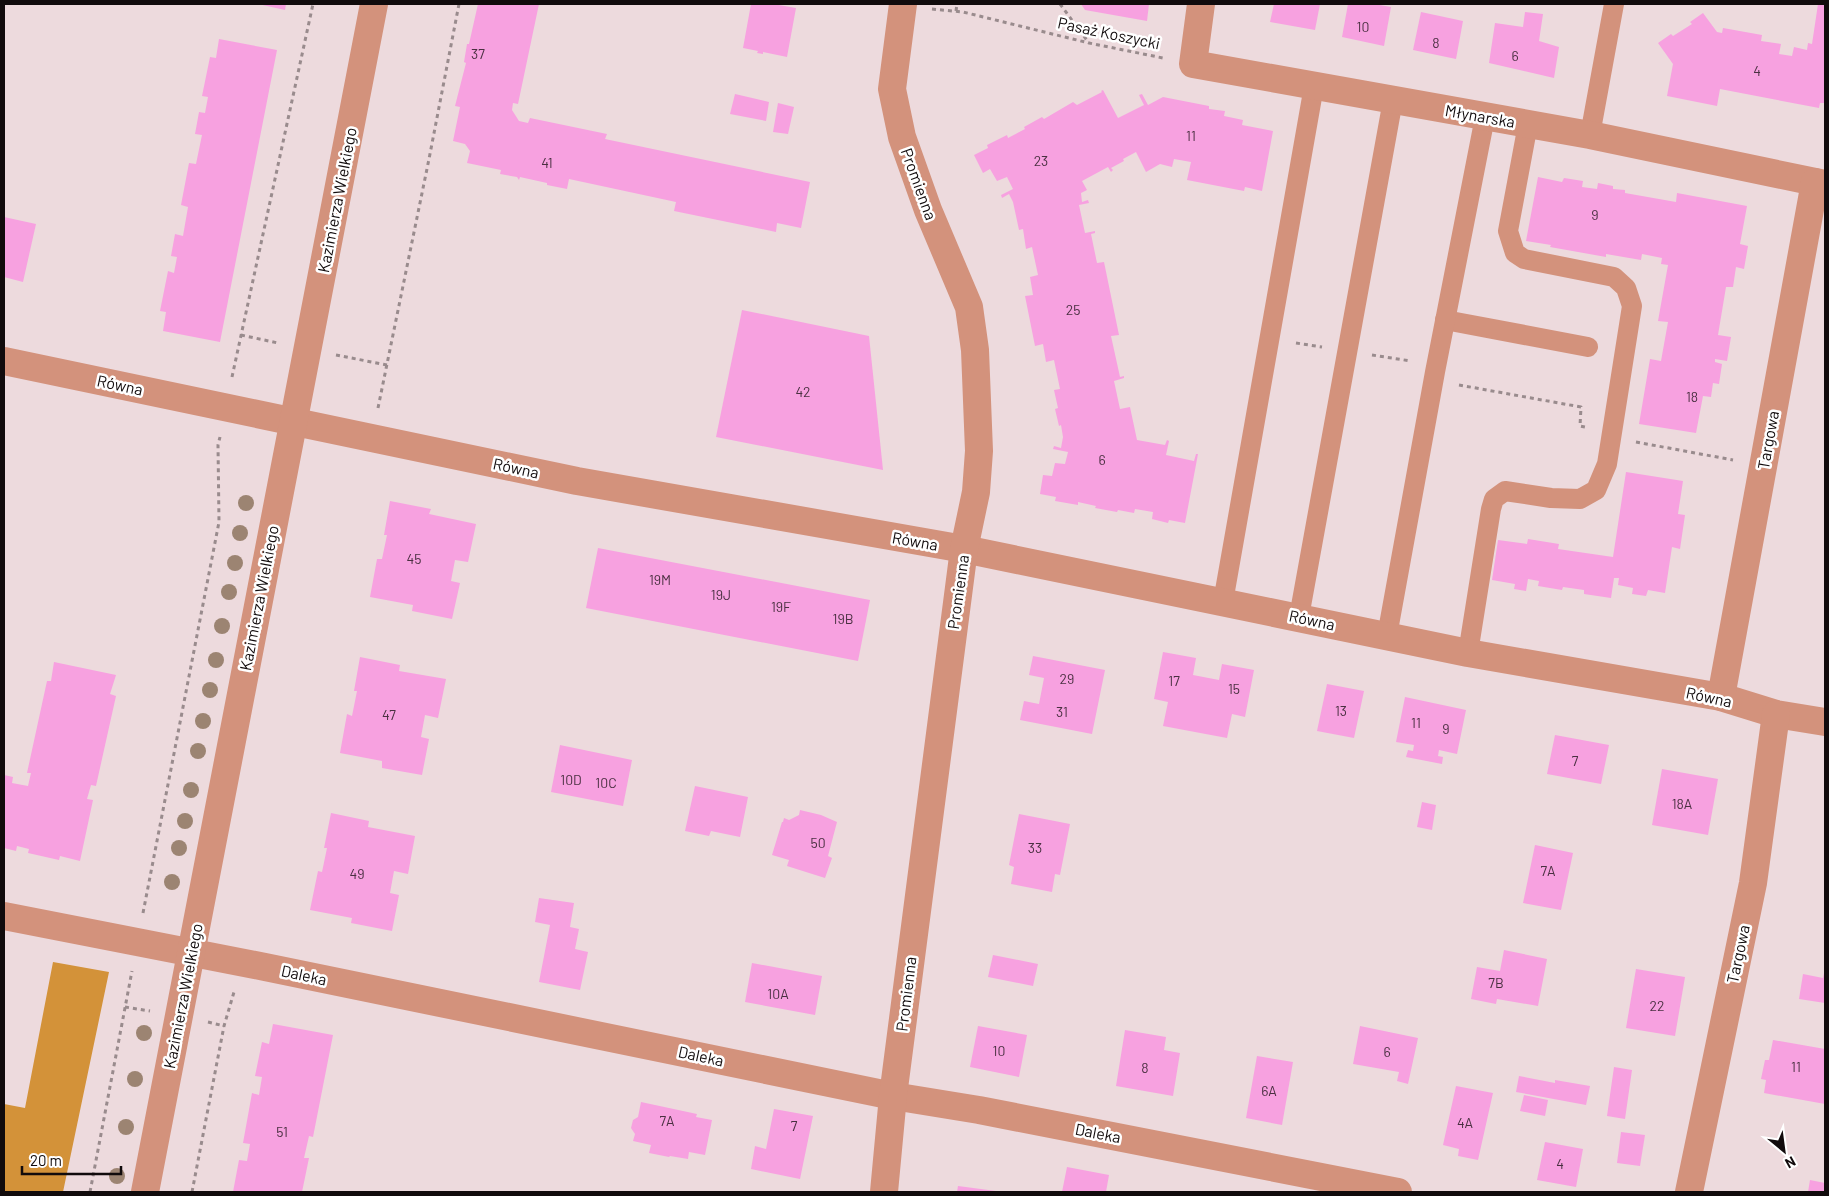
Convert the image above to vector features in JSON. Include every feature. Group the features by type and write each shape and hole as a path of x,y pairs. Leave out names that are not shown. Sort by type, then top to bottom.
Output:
{"street":[{"name":"Kazimierza Wielkiego","path":"145,1192 374,4"},
{"path":"1193,64 1201,4"},
{"name":"Promienna","path":"884,1192 893,1096 964,549 976,492 980,451 975,350 969,308 928,210 902,138 892,89 903,5"},
{"name":"Młynarska","path":"1193,64 1590,135 1820,183"},
{"name":"Targowa","path":"1721,698 1764,466 1820,183"},
{"name":"Równa","path":"4,361 577,481 964,549 1468,653 1721,698 1776,714 1825,722"},
{"name":"Targowa","path":"1690,1192 1753,883 1776,714"},
{"name":"Daleka","path":"4,916 242,962 893,1096 999,1114 1398,1192"}],"lane":[{"path":"1590,135 1614,4"},
{"path":"1223,602 1314,86"},
{"path":"1299,617 1393,100"},
{"path":"1387,636 1435,372 1485,117"},
{"path":"1468,653 1494,498 1505,491 1551,498 1580,499 1596,490 1607,464 1632,306 1626,288 1614,277 1524,259 1515,253 1508,231 1528,124"},
{"path":"1445,320 1588,346"}],"path":[{"path":"90,1192 219,522 218,444 313,4"},
{"path":"372,437 459,4"},
{"path":"956,11 957,4"},
{"path":"1060,4 1089,43"},
{"name":"Pasaż Koszycki","path":"903,5 956,11 1089,43 1193,64"},
{"path":"1270,339 1415,362 1461,386 1581,407 1580,426 1613,431 1638,443 1764,466"},
{"path":"192,1192 224,1026 242,962"}],"shaded area":[{"path":"53,962 109,972 63,1192 4,1192 4,1104 25,1108"}],"building":[{"path":"258,4 286,4 285,10"},
{"path":"478,4 539,4 518,104 513,103 512,110 519,121 528,123 530,118 607,134 605,139 810,182 801,228 777,223 776,232 674,211 676,202 569,179 567,189 520,177 519,180 517,177 500,174 501,170 467,163 470,151 465,144 453,141 460,107 455,106 466,63 464,62 467,44 469,44"},
{"path":"751,4 773,4 796,8 787,57 763,52 763,54 757,53 758,51 743,48"},
{"path":"1081,4 1149,4 1147,21 1085,10"},
{"path":"1274,4 1320,4 1315,30 1270,22"},
{"path":"1348,4 1374,4 1391,7 1384,46 1342,37"},
{"path":"1818,4 1825,4 1825,103 1820,103 1819,108 1720,89 1717,106 1667,96 1673,64 1658,43 1671,34 1673,36 1692,24 1690,22 1703,13 1717,32 1722,33 1723,28 1762,35 1761,41 1781,44 1779,54 1792,56 1794,47 1807,50 1808,43 1812,44"},
{"path":"1421,12 1463,21 1456,59 1413,50"},
{"path":"1525,12 1543,14 1539,41 1559,47 1554,78 1489,63 1495,23 1523,27"},
{"path":"219,39 277,50 220,342 163,331 166,312 160,311 168,271 174,273 177,257 171,256 175,234 183,236 188,207 181,205 189,163 196,164 202,135 195,134 199,112 205,113 208,97 202,96 210,57 216,58"},
{"path":"1103,90 1118,118 1144,105 1139,95 1142,94 1148,105 1163,97 1209,106 1209,109 1225,111 1224,116 1243,120 1242,125 1273,131 1262,191 1245,187 1244,191 1187,180 1191,162 1174,159 1172,167 1160,164 1146,172 1136,152 1111,168 1113,170 1111,172 1108,167 1082,181 1087,190 1081,193 1082,202 1088,200 1089,203 1079,205 1085,233 1095,231 1095,233 1091,234 1097,263 1104,262 1119,335 1111,336 1120,377 1124,376 1124,378 1114,381 1120,409 1130,407 1137,440 1165,445 1167,440 1169,441 1166,455 1194,461 1196,454 1198,454 1185,523 1169,520 1168,523 1152,519 1153,512 1135,509 1134,513 1118,510 1117,512 1095,508 1096,506 1078,502 1078,505 1055,501 1056,497 1040,494 1043,475 1052,476 1055,463 1065,464 1068,452 1053,449 1054,446 1061,448 1063,437 1055,409 1058,408 1054,390 1060,389 1054,360 1046,362 1043,344 1035,346 1025,296 1033,295 1030,277 1038,275 1032,247 1026,249 1023,229 1019,230 1013,202 1009,194 1002,198 1001,195 1013,189 1007,177 997,181 990,169 983,173 974,155 988,148 987,145 1007,135 1008,138 1042,117 1044,119 1073,102 1077,105"},
{"path":"735,94 769,102 766,121 730,114"},
{"path":"778,103 794,107 788,134 773,132"},
{"path":"1538,177 1562,182 1564,178 1583,181 1582,187 1597,189 1598,183 1613,186 1613,189 1625,190 1625,193 1676,202 1677,193 1747,206 1740,244 1748,246 1744,269 1736,267 1733,287 1726,287 1718,335 1731,337 1727,361 1715,359 1715,362 1722,364 1719,384 1713,383 1711,397 1703,396 1696,433 1639,424 1650,359 1661,361 1668,322 1658,321 1668,265 1661,264 1662,258 1642,254 1641,260 1606,254 1606,257 1526,241"},
{"path":"4,217 36,224 23,282 4,277"},
{"path":"742,310 869,336 883,470 716,437"},
{"path":"1626,472 1683,481 1678,514 1685,515 1680,549 1672,547 1665,593 1648,590 1646,596 1632,594 1633,588 1618,585 1619,578 1614,578 1611,598 1584,594 1584,590 1563,587 1562,590 1538,586 1539,581 1528,579 1526,591 1514,589 1515,584 1492,580 1498,540 1527,544 1528,539 1559,544 1558,549 1613,557"},
{"path":"390,501 431,509 429,514 476,524 468,562 455,560 451,581 460,583 452,619 412,611 413,605 370,597 377,559 382,559 387,535 384,535"},
{"path":"598,548 870,600 858,661 586,608"},
{"path":"1163,652 1196,658 1193,675 1219,680 1222,664 1254,670 1245,717 1232,714 1227,738 1163,726 1168,702 1154,699"},
{"path":"1033,656 1105,670 1092,734 1020,720 1024,701 1039,704 1044,678 1029,675"},
{"path":"360,657 400,665 399,671 446,679 438,718 425,715 421,737 429,739 422,775 382,768 382,761 340,753 347,714 352,716 357,691 354,691"},
{"path":"54,662 116,675 110,694 116,696 96,786 91,785 87,799 93,800 80,861 60,856 59,860 28,853 29,849 17,846 16,851 4,848 4,775 13,777 12,783 28,786 31,773 27,773 47,681 51,681"},
{"path":"1327,684 1364,691 1354,738 1317,731"},
{"path":"1405,697 1466,710 1457,754 1439,750 1438,756 1443,757 1442,764 1406,757 1408,750 1413,751 1414,745 1396,742"},
{"path":"1555,735 1609,745 1601,784 1547,774"},
{"path":"560,745 632,760 623,806 551,792"},
{"path":"1662,769 1718,779 1708,835 1652,825"},
{"path":"695,786 748,797 740,837 711,831 709,836 685,831"},
{"path":"1422,802 1436,805 1432,830 1417,827"},
{"path":"800,810 821,815 837,822 828,856 832,858 825,878 787,866 789,860 772,855 784,818 789,820 799,815"},
{"path":"331,813 369,821 368,827 415,836 408,874 394,871 390,893 399,895 392,931 351,923 352,918 310,910 318,871 322,872 327,848 324,848"},
{"path":"1019,814 1070,824 1060,875 1055,874 1052,892 1011,884 1014,867 1009,865"},
{"path":"1535,845 1573,853 1561,910 1523,903"},
{"path":"539,898 574,903 570,927 579,929 575,949 588,952 580,990 539,982 550,925 535,922"},
{"path":"1504,950 1547,959 1538,1006 1497,999 1496,1004 1471,999 1477,967 1500,971"},
{"path":"993,955 1038,964 1033,986 988,977"},
{"path":"752,963 822,976 815,1015 745,1002"},
{"path":"1636,969 1685,977 1675,1036 1626,1028"},
{"path":"1824,973 1825,1003 1799,999 1803,974 1823,978"},
{"path":"273,1024 333,1035 313,1137 309,1136 304,1158 309,1158 302,1192 233,1192 239,1160 247,1161 250,1144 243,1143 252,1093 259,1095 262,1077 255,1076 262,1042 269,1044"},
{"path":"978,1026 1027,1035 1019,1077 970,1067"},
{"path":"1360,1026 1418,1038 1408,1084 1397,1081 1399,1072 1353,1064"},
{"path":"1125,1030 1166,1037 1164,1050 1180,1053 1173,1096 1116,1086"},
{"path":"1773,1040 1825,1049 1825,1104 1764,1093 1766,1080 1761,1079 1765,1060 1769,1060"},
{"path":"1257,1056 1293,1062 1282,1125 1246,1118"},
{"path":"1614,1067 1632,1070 1625,1119 1607,1116"},
{"path":"1519,1076 1555,1083 1555,1080 1590,1086 1586,1105 1516,1092"},
{"path":"1456,1086 1493,1093 1478,1160 1458,1156 1459,1149 1443,1145"},
{"path":"1524,1095 1548,1100 1545,1116 1520,1111"},
{"path":"641,1102 697,1114 696,1117 712,1120 705,1155 689,1152 688,1159 669,1157 649,1153 651,1145 633,1141 635,1134 631,1128 633,1120 638,1117"},
{"path":"774,1109 813,1116 800,1179 751,1169 755,1146 766,1149"},
{"path":"1621,1132 1645,1135 1640,1166 1617,1163"},
{"path":"1545,1142 1583,1149 1576,1187 1537,1180"},
{"path":"1067,1167 1109,1175 1106,1192 1062,1192"},
{"path":"1810,1180 1825,1183 1825,1192 1808,1192"},
{"path":"958,1186 996,1191 996,1192 957,1192"}]}
